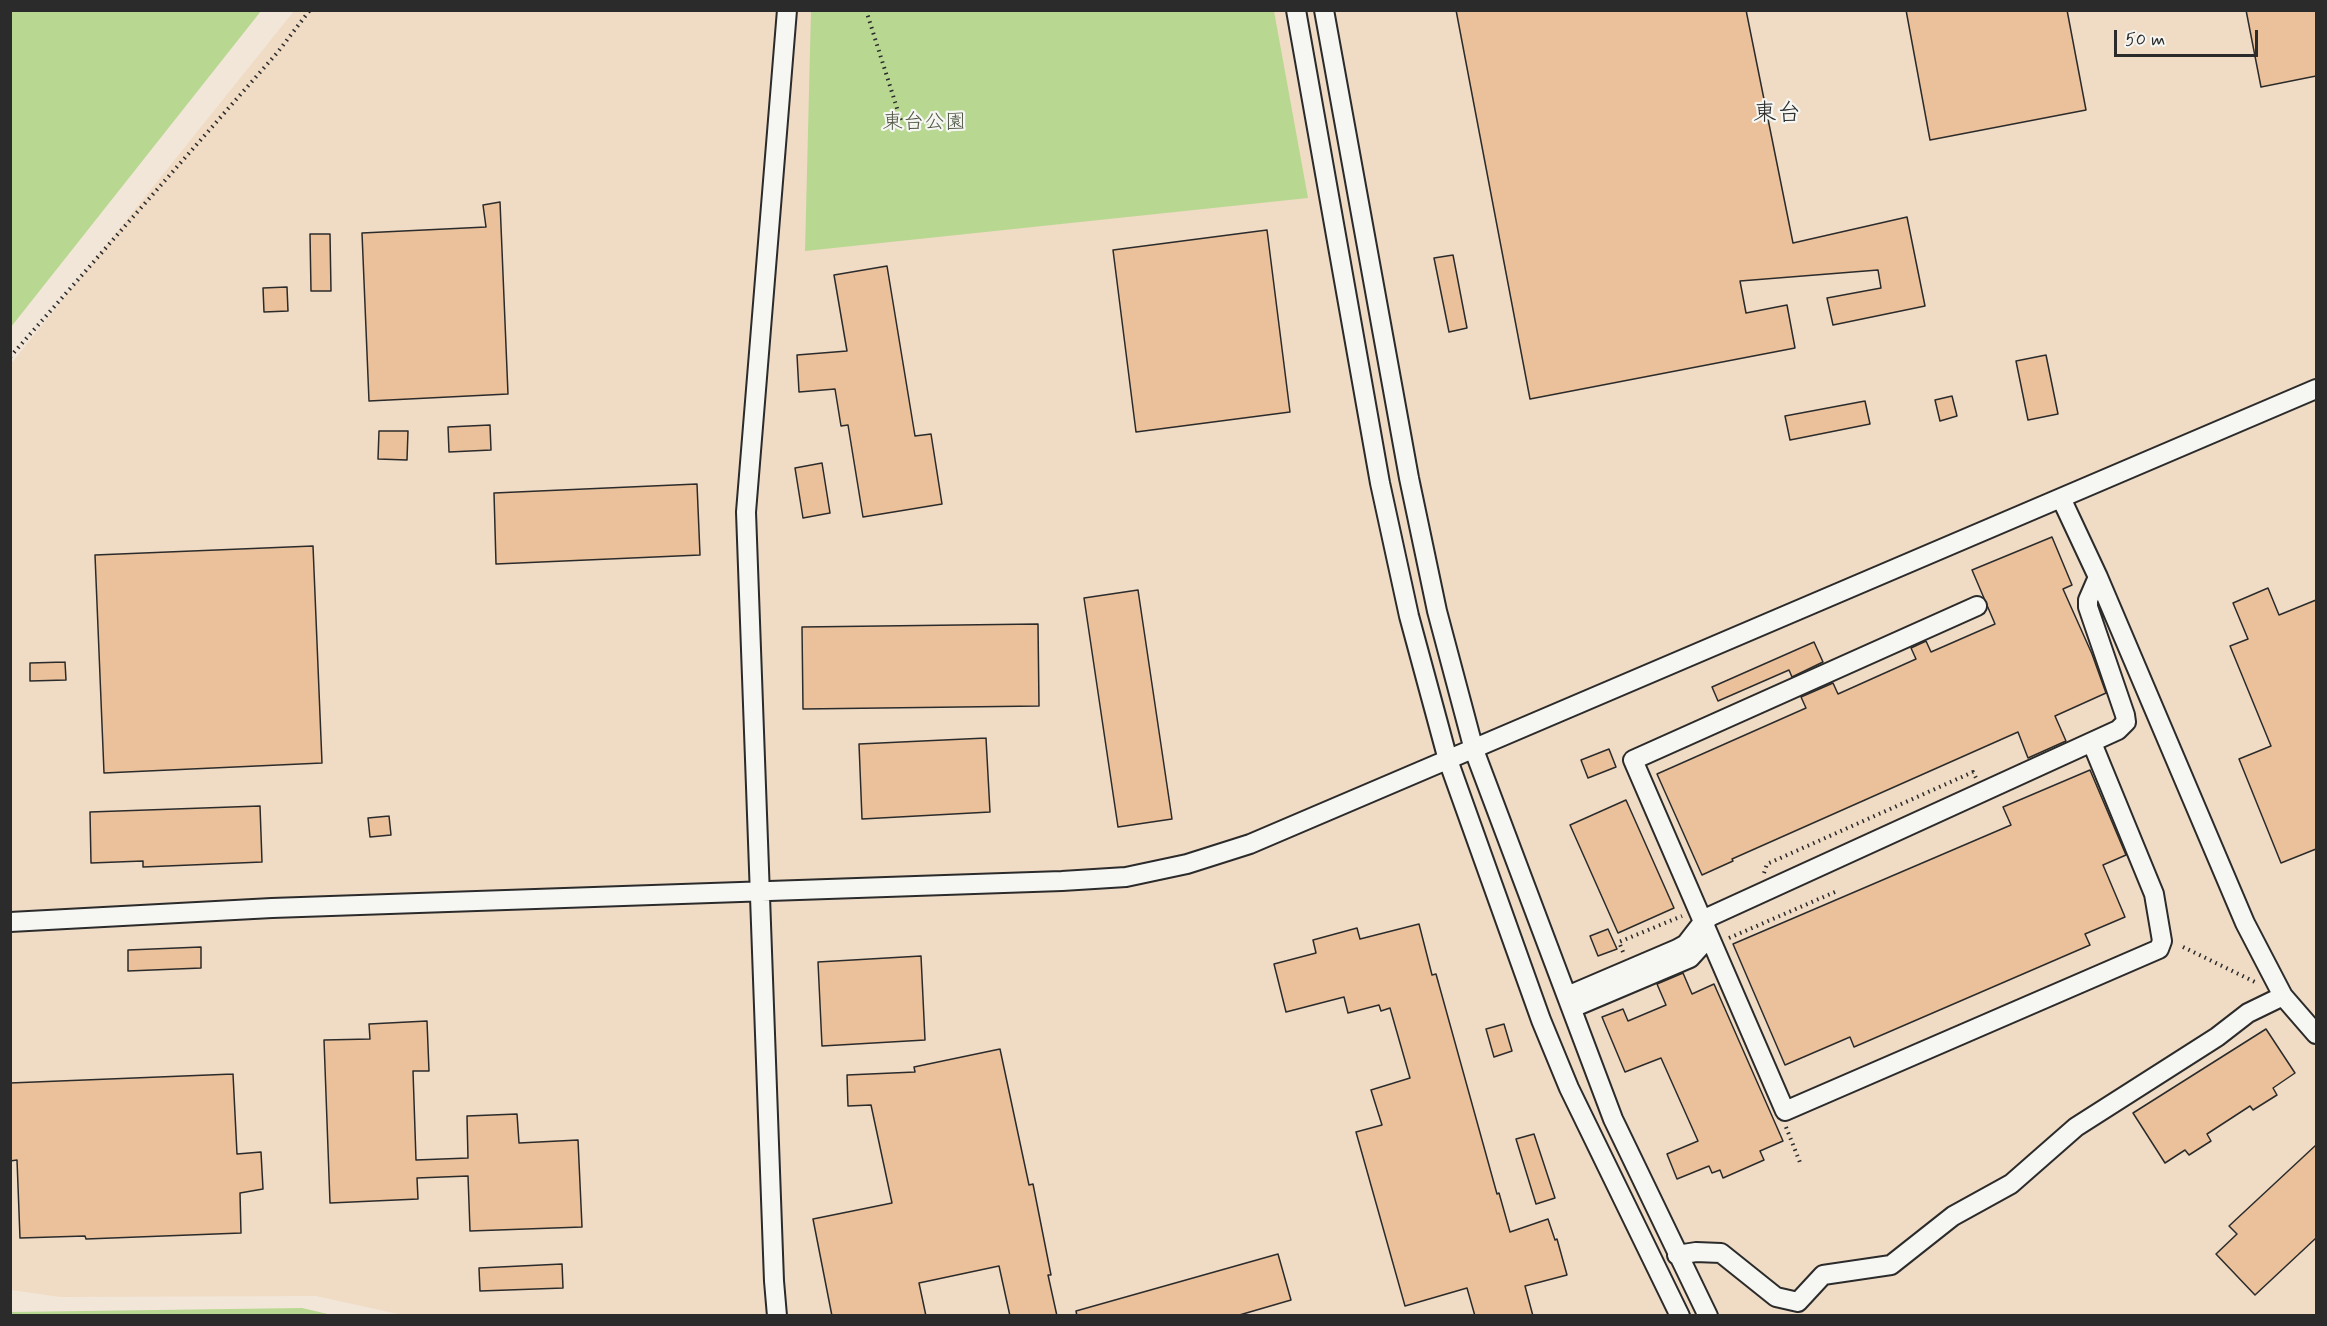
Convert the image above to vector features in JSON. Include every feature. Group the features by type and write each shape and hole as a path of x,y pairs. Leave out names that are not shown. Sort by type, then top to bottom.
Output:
{"street":[{"path":"777,1316 746,512 787,10"},
{"path":"1296,10 1380,483 1409,616 1448,760 1541,1020 1569,1088 1680,1316"},
{"path":"1324,10 1409,478 1437,611 1474,750 1613,1119 1708,1316"},
{"path":"10,922 272,908 1126,877 1187,864 1250,844 1474,750 2316,389"},
{"path":"2061,498 2098,577 2245,922 2283,996 2316,1034"},
{"path":"1569,1002 1686,944 1706,929 1711,916 2118,730 2126,722 2125,715 2088,607 2088,600 2098,577"},
{"path":"1977,606 1633,760 1785,1111 2159,949 2162,941 2151,884 2092,743"},
{"path":"1677,1255 1696,1252 1721,1253 1776,1297 1798,1302 1823,1275 1891,1265 1953,1216 2011,1184 2076,1127 2217,1037 2248,1012 2283,996"}],"path":[{"path":"10,357 277,53 310,10"},
{"path":"866,10 902,124"},
{"path":"1733,949 1729,938 1835,892"},
{"path":"2183,947 2283,996"}],"shaded area":[{"path":"294,11 2316,11 2316,1315 407,1316 316,1296 60,1297 11,1290 10,365"}],"green space":[{"path":"10,11 261,11 11,327"},
{"name":"東台公園","path":"811,11 1274,11 1308,198 805,251"},
{"path":"302,1308 332,1315 10,1315 11,1312"}],"building":[{"path":"1456,10 1746,10 1793,243 1907,217 1925,306 1833,325 1827,298 1881,288 1878,270 1740,281 1746,313 1787,305 1795,348 1530,399"},
{"path":"1906,10 2067,10 2086,110 1930,140"},
{"path":"2246,10 2316,10 2316,76 2261,87"},
{"path":"500,202 508,394 369,401 362,233 486,227 483,205"},
{"path":"1267,230 1290,412 1136,432 1113,250"},
{"path":"310,234 330,234 331,291 311,291"},
{"path":"1453,255 1467,328 1449,332 1434,258"},
{"path":"887,266 915,436 931,434 942,504 863,517 848,425 841,426 835,389 799,392 797,355 847,351 834,275"},
{"path":"287,287 288,311 264,312 263,288"},
{"path":"2046,355 2058,414 2028,420 2016,361"},
{"path":"1952,396 1957,416 1940,421 1935,400"},
{"path":"1865,401 1870,424 1790,440 1785,416"},
{"path":"490,425 491,450 449,452 448,427"},
{"path":"379,431 408,431 407,460 378,459"},
{"path":"822,463 830,513 803,518 795,468"},
{"path":"697,484 700,555 496,564 494,493"},
{"path":"2052,537 2072,585 2063,589 2092,654 2106,693 2055,716 2066,741 2028,758 2018,732 1732,859 1733,861 1702,875 1657,774 1806,708 1801,697 1833,683 1838,694 1916,659 1911,648 1926,641 1931,652 1995,624 1972,570"},
{"path":"313,546 322,763 104,773 95,555"},
{"path":"2268,588 2279,615 2316,600 2316,849 2281,863 2239,759 2271,746 2230,646 2248,639 2233,603"},
{"path":"1138,590 1172,819 1118,827 1084,598"},
{"path":"1038,624 1039,706 803,709 802,627"},
{"path":"1814,642 1823,662 1792,677 1789,670 1718,701 1712,687"},
{"path":"65,662 66,680 30,681 30,663"},
{"path":"986,738 990,812 862,819 859,744"},
{"path":"1609,749 1616,767 1588,778 1581,760"},
{"path":"2090,770 2126,855 2103,865 2125,917 2085,934 2090,945 1854,1047 1850,1037 1785,1065 1733,944 2011,825 2003,807"},
{"path":"1626,800 1674,908 1618,933 1570,825"},
{"path":"260,806 262,862 143,867 143,861 91,863 90,812"},
{"path":"389,816 391,835 370,837 368,818"},
{"path":"1419,924 1432,975 1436,974 1497,1194 1499,1193 1510,1232 1548,1219 1555,1240 1557,1239 1567,1275 1525,1286 1533,1316 1475,1316 1467,1288 1405,1306 1356,1132 1382,1125 1371,1090 1410,1078 1390,1008 1381,1011 1379,1005 1348,1013 1344,997 1286,1012 1274,964 1316,953 1313,940 1357,928 1360,939"},
{"path":"1608,929 1617,949 1598,956 1590,936"},
{"path":"201,947 201,968 128,971 128,950"},
{"path":"921,956 925,1040 822,1046 818,962"},
{"path":"1683,973 1692,994 1714,984 1783,1141 1760,1151 1764,1160 1723,1178 1720,1170 1712,1173 1709,1166 1677,1179 1667,1154 1698,1141 1661,1058 1625,1072 1602,1017 1623,1009 1628,1021 1666,1005 1657,984"},
{"path":"427,1021 429,1071 413,1071 416,1160 468,1158 467,1116 517,1114 519,1143 578,1140 582,1227 470,1231 468,1176 417,1178 418,1199 330,1203 324,1040 370,1039 369,1024"},
{"path":"1504,1024 1512,1051 1494,1057 1486,1029"},
{"path":"2266,1029 2295,1073 2273,1088 2277,1095 2253,1110 2250,1106 2207,1134 2211,1141 2189,1155 2185,1150 2165,1163 2133,1113"},
{"path":"1000,1049 1029,1185 1033,1184 1057,1316 1010,1316 999,1266 919,1283 926,1316 832,1316 813,1219 892,1203 871,1105 848,1106 847,1075 915,1072 914,1067"},
{"path":"233,1074 237,1154 261,1152 263,1189 240,1193 241,1233 86,1239 85,1236 20,1238 17,1160 10,1161 10,1083"},
{"path":"1534,1134 1555,1198 1536,1204 1516,1139"},
{"path":"2316,1145 2316,1238 2255,1295 2216,1254 2237,1234 2229,1226"},
{"path":"1278,1254 1291,1300 1236,1316 1077,1316 1076,1311"},
{"path":"562,1264 563,1288 480,1291 479,1268"}],"district":[{"name":"東台","path":"1777,115"}]}
